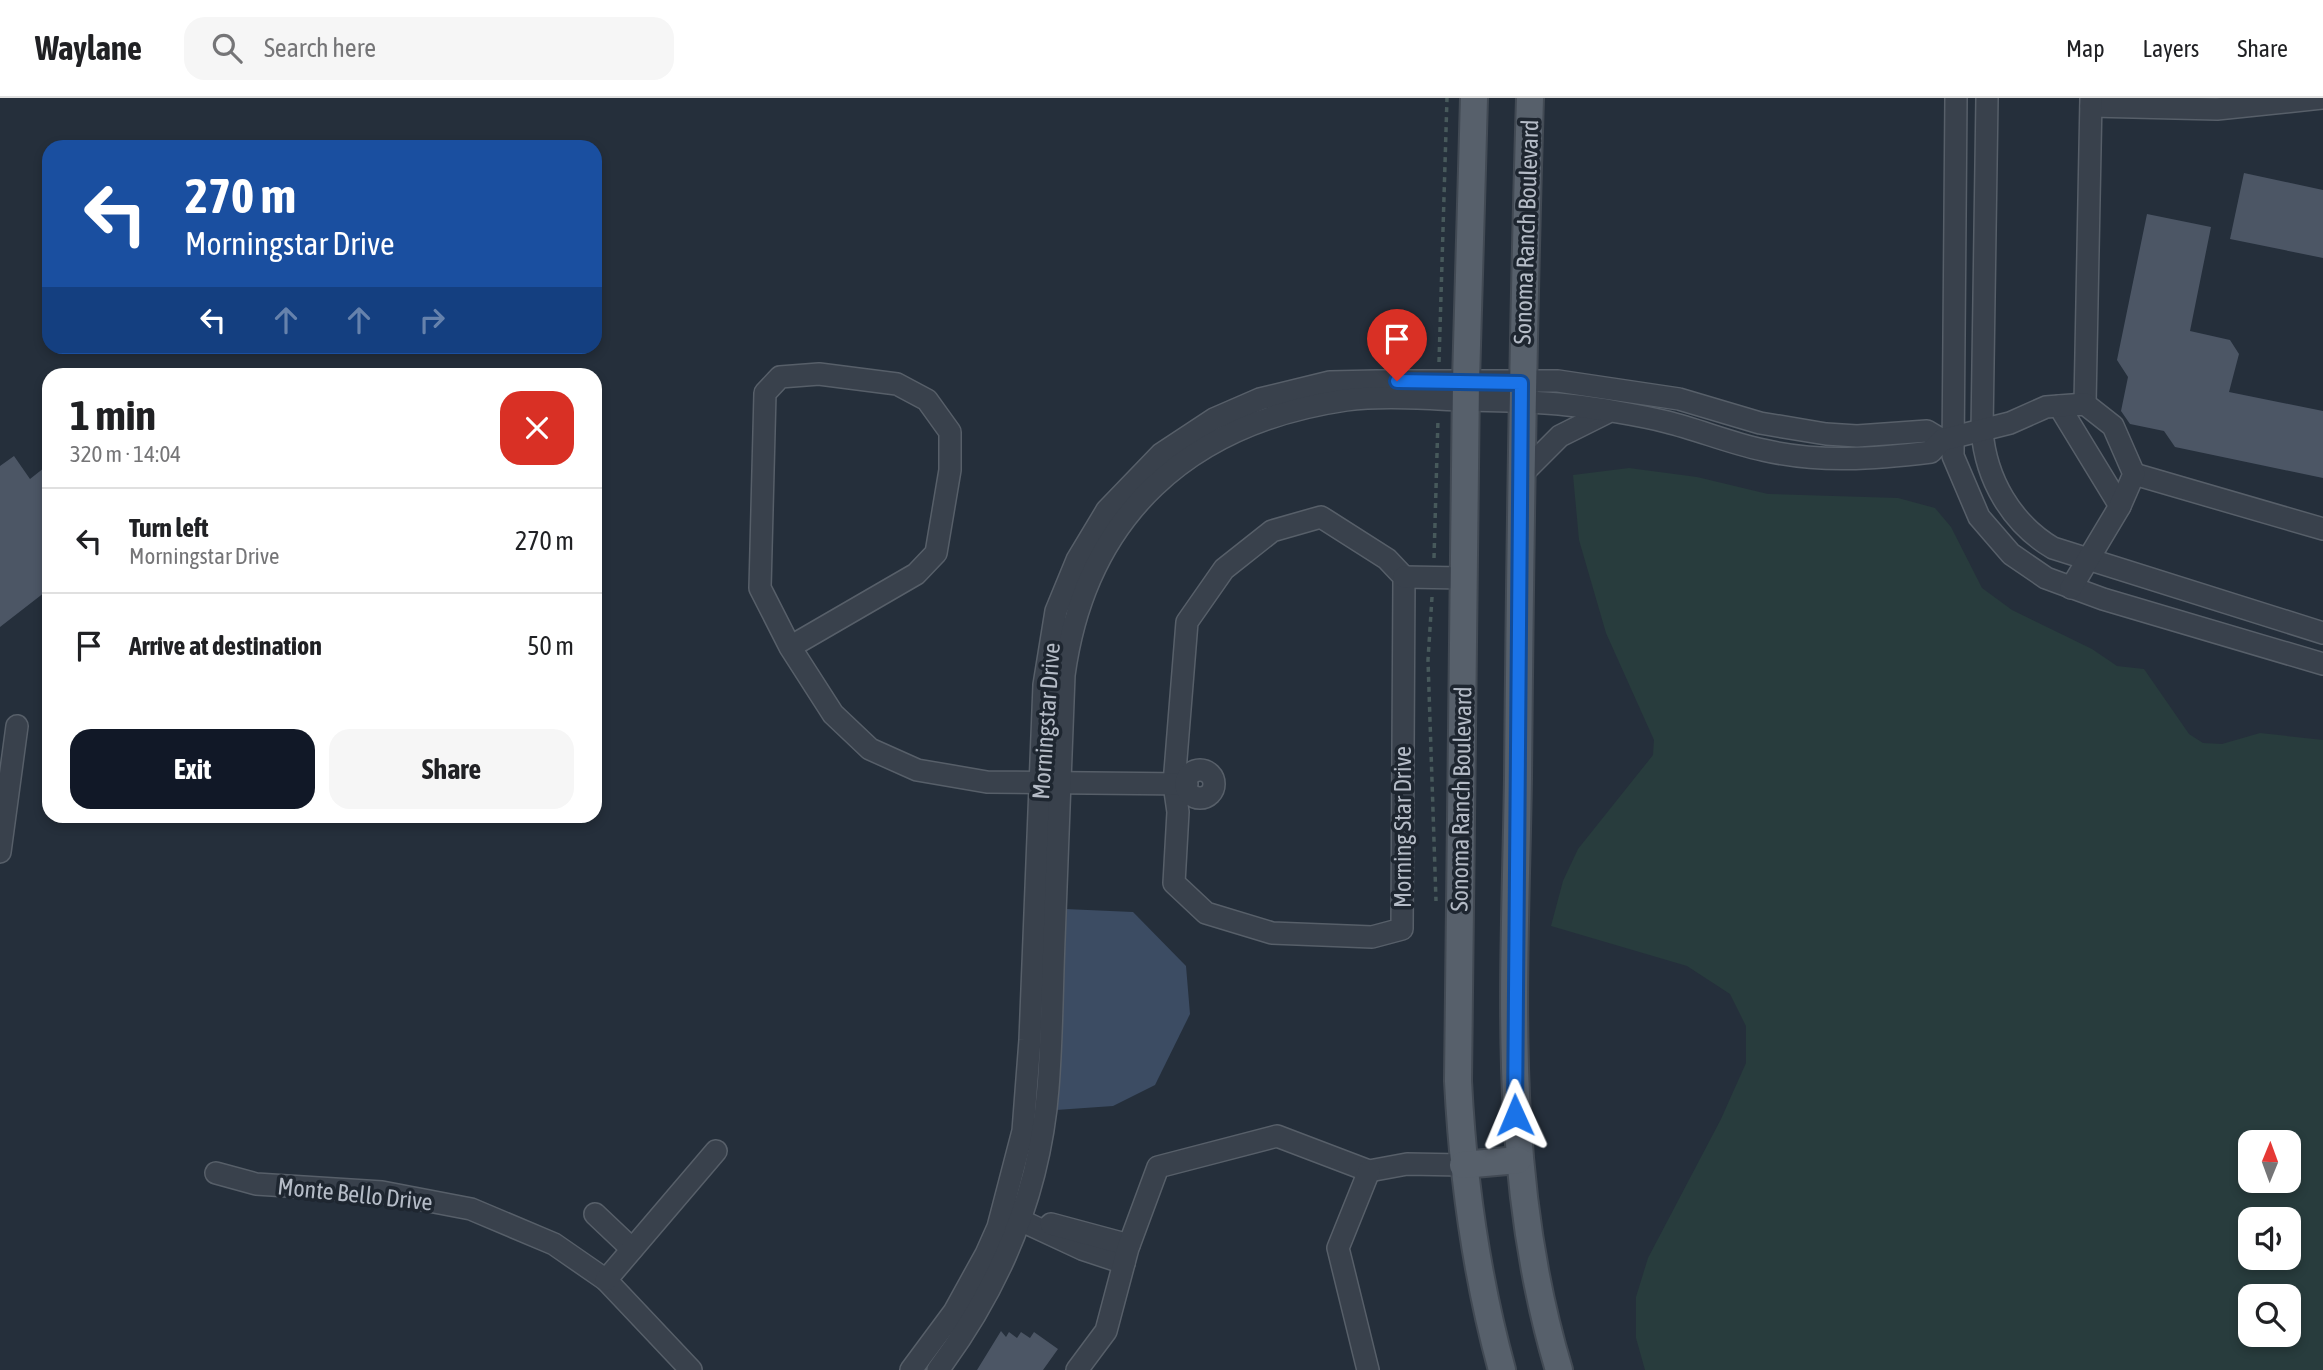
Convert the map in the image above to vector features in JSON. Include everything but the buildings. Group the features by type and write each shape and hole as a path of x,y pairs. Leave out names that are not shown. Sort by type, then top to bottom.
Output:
{"main road":[{"name":"Sonoma Ranch Boulevard","path":"1474,98 1466,391 1458,1048 1463,1165 1481,1282 1502,1370"},
{"name":"Sonoma Ranch Boulevard","path":"1530,98 1521,392 1514,1098 1518,1160 1533,1266 1559,1370"},
{"path":"1463,1165 1518,1160"}],"street":[{"path":"1956,98 1947,439 1959,476 1987,528 2029,568 2071,588 2323,664"},
{"path":"1987,98 1982,431 1985,457 1994,485 2012,510 2044,542 2086,560 2323,633"},
{"path":"2085,404 2091,102 2217,110 2323,99"},
{"path":"790,648 916,574 936,553 950,470 950,432 927,400 897,384 819,374 780,377 765,393 760,589 790,648 833,714 870,749 917,770 987,782 1180,784 1187,622 1224,569 1272,531 1321,517 1387,559 1404,577 1464,578"},
{"name":"Morningstar Drive","path":"938,1370 985,1301 1012,1215 1016,1165 1027,1098 1050,781 1044,685 1056,611 1091,535 1107,510 1161,454 1213,419 1284,391 1351,381 1466,391 1521,392"},
{"path":"1521,392 1558,381 1615,387 1683,400 1760,423 1826,434 1857,436 1927,431 1947,439"},
{"path":"1521,392 1606,413 1675,424 1763,450 1815,458 1884,458 1931,452 1947,439 2010,423 2046,407 2085,404 2113,426 2134,474 2120,506 2071,588"},
{"path":"1675,424 1683,400"},
{"path":"2059,406 2120,506"},
{"path":"1521,475 1560,436 1606,413"},
{"path":"2134,474 2323,529"},
{"name":"Morning Star Drive","path":"1180,784 1174,883 1206,913 1272,933 1372,937 1402,929 1404,577"},
{"path":"0,852 18,726"},
{"path":"1076,1370 1106,1331 1126,1254 1158,1167 1277,1136 1366,1177 1407,1164 1463,1165"},
{"path":"606,1280 716,1151"},
{"name":"Monte Bello Drive","path":"216,1173 256,1184 382,1192 471,1209 554,1244 606,1280 691,1370"},
{"path":"1366,1177 1338,1248 1368,1370"},
{"path":"595,1214 632,1249"},
{"name":"Morningstar Drive","path":"911,1370 954,1312 986,1254 1012,1215"},
{"path":"1012,1215 1082,1249 1126,1254"}],"green space":[{"path":"1629,468 1697,477 1768,494 1898,498 1935,508 1951,527 1982,588 2012,610 2092,649 2117,666 2144,669 2189,734 2203,743 2222,744 2260,733 2323,740 2323,1370 1645,1370 1636,1338 1636,1297 1648,1258 1721,1119 1746,1063 1746,1026 1730,994 1687,966 1551,926 1563,881 1578,849 1653,755 1654,740 1606,633 1579,540 1573,475"}],"water":[{"path":"1065,909 1133,912 1186,966 1190,1014 1155,1085 1113,1106 1056,1110"}],"route":[{"path":"1397,381 1521,383 1515,1115"}]}
